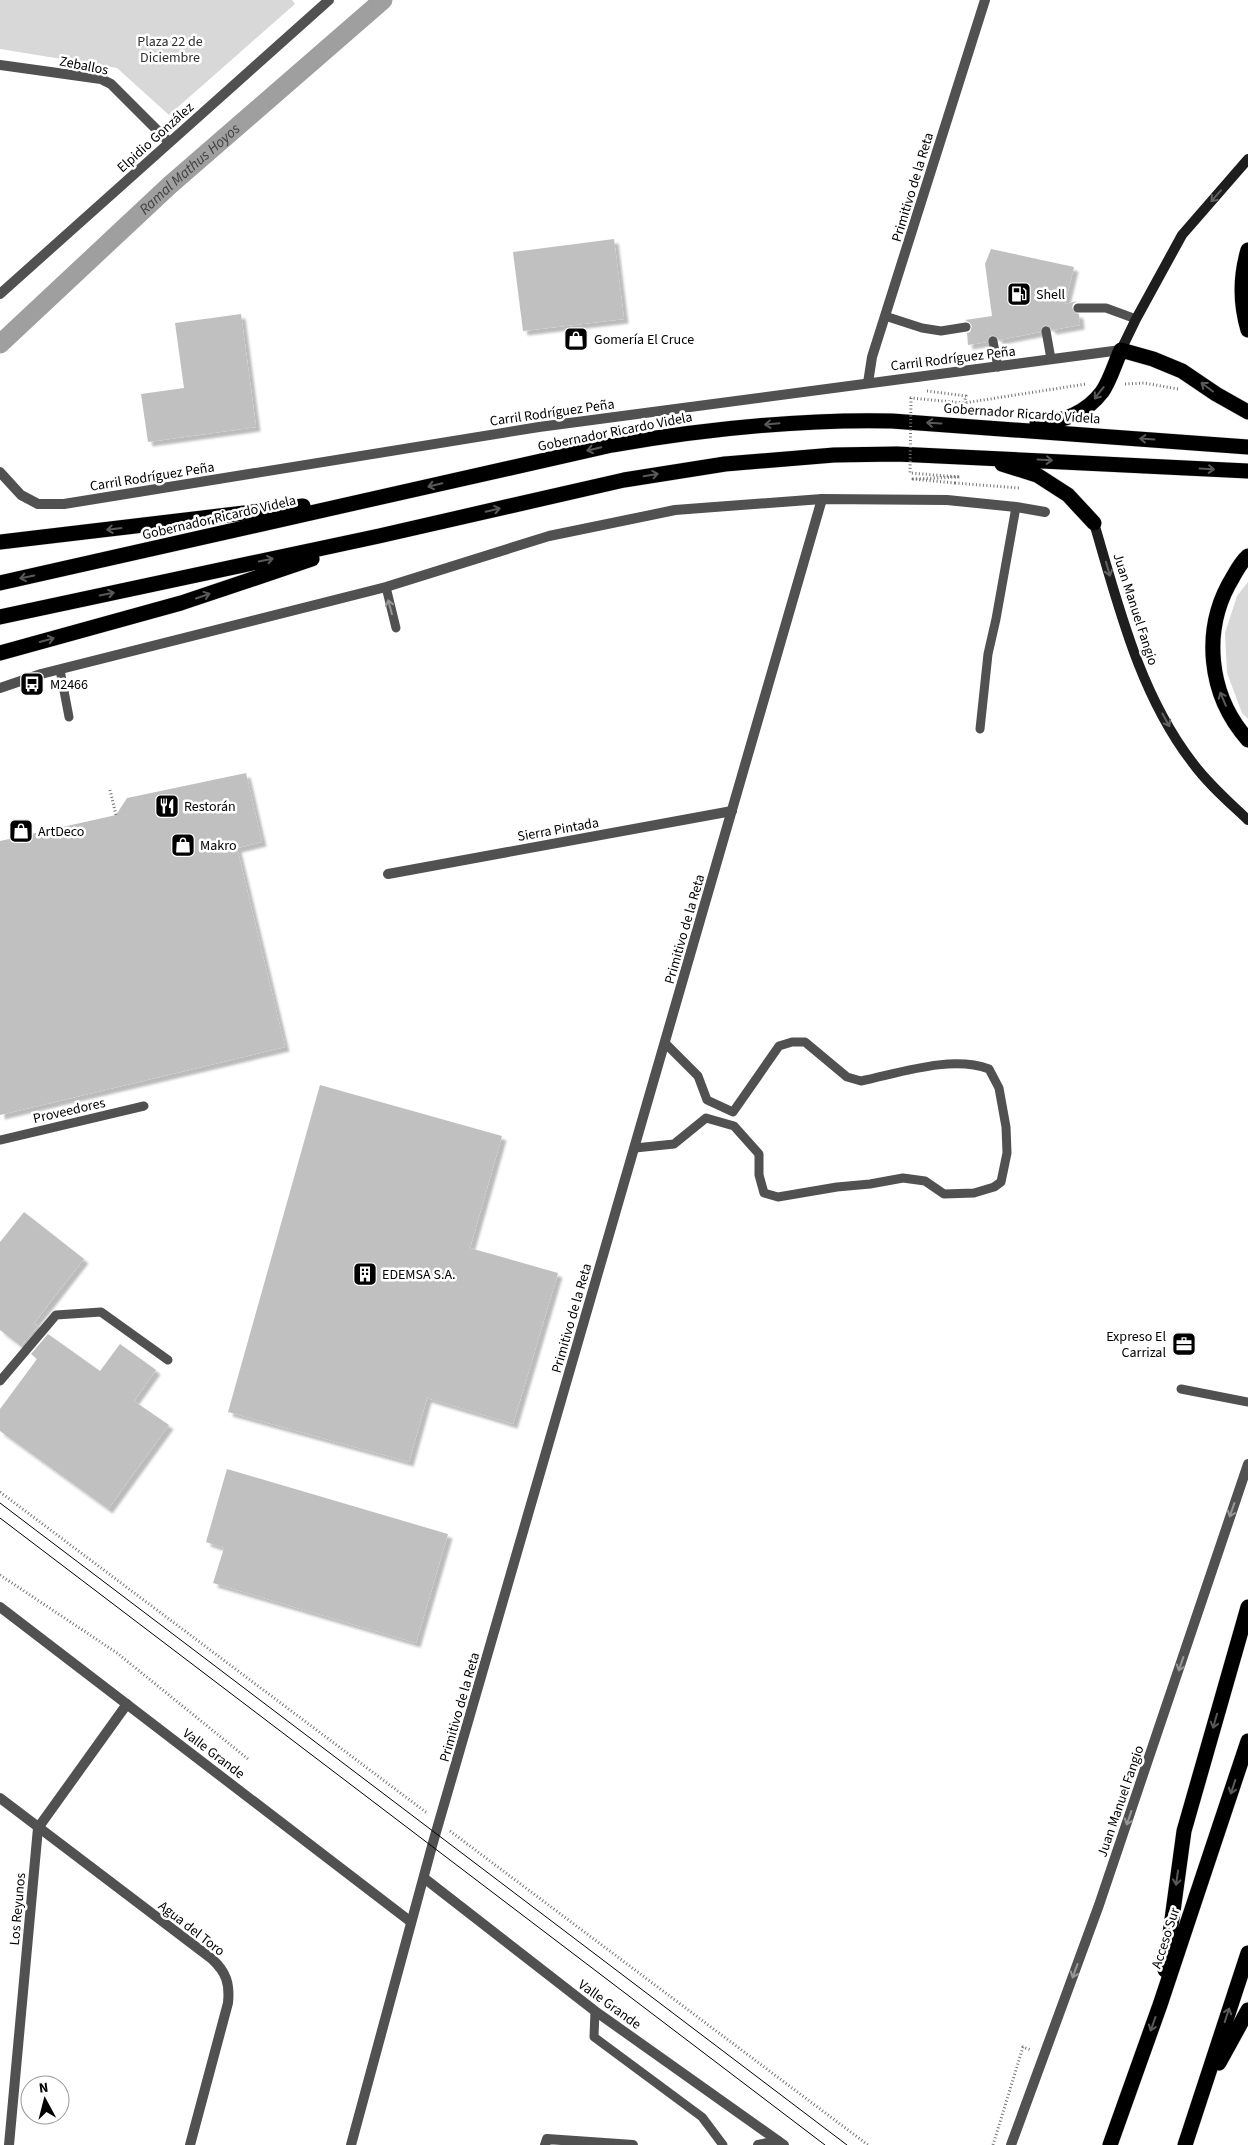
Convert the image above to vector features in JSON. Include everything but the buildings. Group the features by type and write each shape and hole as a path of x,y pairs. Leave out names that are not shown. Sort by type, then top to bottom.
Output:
{"highway":[{"path":"1248,250 1242,272 1243,312 1248,330"},
{"path":"983,426 1052,422 1083,411 1102,392 1122,350 1153,358 1182,371 1248,412"},
{"name":"Gobernador Ricardo Videla","path":"0,583 612,445 703,431 837,420 892,421 983,426 1248,447"},
{"path":"0,617 379,536 624,480 725,464 834,454 979,457 1248,471"},
{"path":"979,457 1037,475 1068,495 1094,522"},
{"path":"0,542 371,499"},
{"path":"0,653 181,603 379,536"},
{"path":"1248,556 1224,592 1213,626 1212,656 1218,688 1230,716 1248,740"},
{"path":"1160,2005 1184,1831 1248,1606"},
{"name":"Acceso Sur","path":"1110,2145 1160,2005 1248,1741"},
{"path":"1185,2145 1248,1953"},
{"path":"1201,2097 1248,2010"}],"main road":[{"path":"1122,350 1136,319 1182,235 1248,159"},
{"name":"Juan Manuel Fangio","path":"1094,522 1126,629 1157,704 1192,763 1248,820"}],"street":[{"name":"Primitivo de la Reta","path":"868,383 872,357 985,0"},
{"name":"Elpidio González","path":"0,294 323,2"},
{"name":"Zeballos","path":"0,65 101,79 111,84 169,142"},
{"name":"Carril Rodríguez Peña","path":"0,472 21,495 38,504 64,504 539,427 1122,350"},
{"name":"Primitivo de la Reta","path":"351,2145 411,1922 822,499"},
{"path":"0,688 60,670 386,587 549,536 675,510 822,499 947,500 1045,512"},
{"name":"Sierra Pintada","path":"388,874 732,811"},
{"name":"Juan Manuel Fangio","path":"1011,2145 1103,1896 1248,1464"},
{"name":"Valle Grande","path":"0,1607 411,1922"},
{"path":"38,1828 127,1704"},
{"name":"Agua del Toro","path":"0,1798 212,1959 221,1968 230,1989 228,2003 190,2145"},
{"name":"Los Reyunos","path":"8,2145 38,1828"},
{"name":"Valle Grande","path":"424,1878 594,2011 781,2143"},
{"path":"546,2142 633,2145"},
{"path":"758,2145 781,2143"}],"lane":[{"path":"1078,308 1106,308 1136,319"},
{"path":"885,316 922,328 941,331 966,327"},
{"path":"1046,331 1051,359"},
{"path":"993,341 998,367"},
{"path":"980,729 988,654 1016,507"},
{"path":"386,587 396,628"},
{"path":"60,670 69,717"},
{"path":"635,1148 674,1144 706,1118 734,1126 759,1154 759,1175 764,1193 778,1197 903,1178 925,1181 944,1194 974,1193 994,1187 1001,1182 1007,1153 1006,1127 999,1088 989,1069 975,1064 949,1064 861,1081 847,1077 805,1042 792,1042 779,1046 732,1112 707,1100 698,1076 665,1043"},
{"name":"Proveedores","path":"0,1140 144,1106"},
{"path":"1,1378 56,1315 101,1312 168,1360"},
{"path":"1181,1388 1248,1402"},
{"path":"594,2011 594,2037 702,2117 723,2145"}],"path":[{"path":"924,377 926,391 966,396 964,403 911,398 910,473 960,477 913,479 1024,488"},
{"path":"110,790 116,815"},
{"path":"0,1575 117,1653 248,1759"},
{"path":"993,2145 1023,2047 1044,2054"}],"green space":[{"name":"Plaza 22 de Diciembre","path":"0,0 292,0 295,4 169,115 117,68 0,49"},
{"path":"1248,582 1248,719 1242,713 1227,673 1225,633 1237,596"}],"waterway":[{"name":"Ramal Mathus Hoyos","path":"0,344 170,185 383,0"}],"tram line":[{"path":"0,1503 847,2145"},
{"path":"0,1518 825,2145"}],"place":[{"name":"Shell","path":"1019,294"},
{"name":"Gomería El Cruce","path":"576,339"},
{"name":"M2466","path":"32,684"},
{"name":"Restorán","path":"167,806"},
{"name":"ArtDeco","path":"21,831"},
{"name":"Makro","path":"183,845"},
{"name":"EDEMSA S.A.","path":"365,1274"},
{"name":"Expreso El Carrizal","path":"1184,1344"}]}
